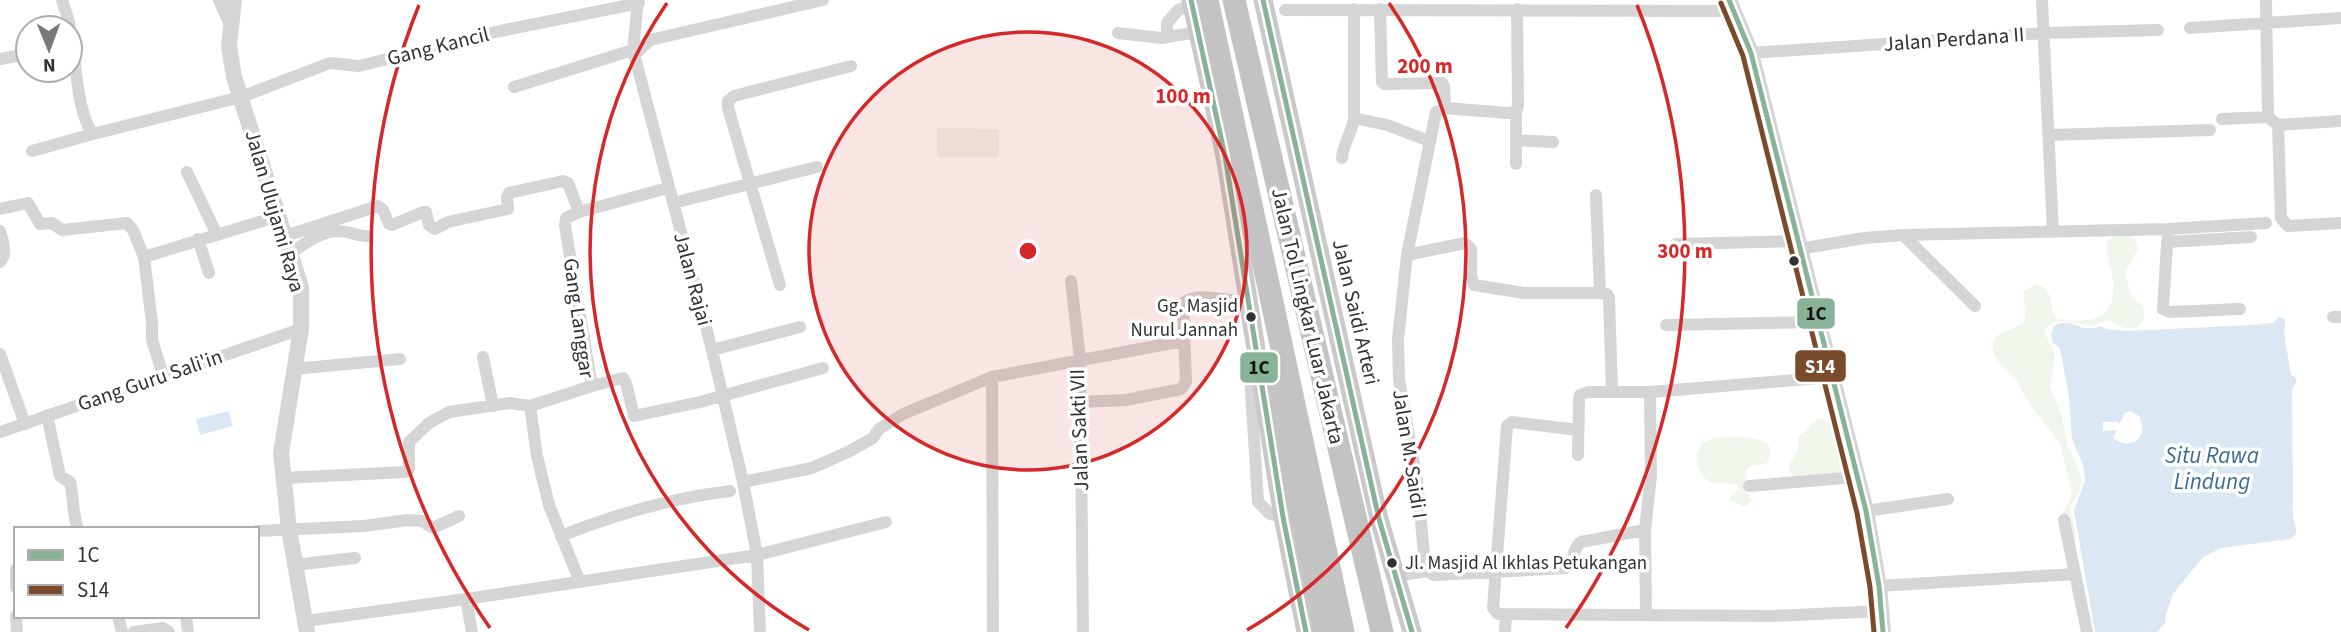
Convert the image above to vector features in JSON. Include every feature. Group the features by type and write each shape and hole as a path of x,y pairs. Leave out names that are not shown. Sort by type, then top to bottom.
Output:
{"highway":[{"name":"Jalan Tol Lingkar Luar Jakarta","path":"1234,0 1382,632"},
{"name":"Jalan Tol Lingkar Luar Jakarta","path":"1196,2 1271,299 1343,632"},
{"path":"1271,299 1265,344 1325,632"}],"main road":[{"name":"Jalan Saidi Arteri","path":"1263,0 1379,519 1412,632"},
{"path":"1196,2 1198,32 1225,156 1283,517 1306,632"}],"street":[{"path":"219,0 230,25"},
{"name":"Jalan Ulujami Raya","path":"234,0 229,46 232,64 301,287 301,329 281,453 294,565 306,626"},
{"path":"514,86 634,52 650,40 823,0"},
{"path":"2042,0 2053,232"},
{"path":"2266,0 2281,218 2288,226 2341,223 2341,228"},
{"name":"Jalan Rajai","path":"639,1 634,52 712,350 743,482 757,555 760,632"},
{"name":"Gang Kancil","path":"32,151 241,97 330,63 359,66 500,31 639,1"},
{"path":"1167,37 1167,23 1178,10 1196,2"},
{"path":"1342,158 1354,118 1346,6"},
{"path":"1285,10 1346,6 1380,9 1731,6 1751,53 1866,511 1884,632"},
{"path":"1380,9 1384,84 1442,83 1446,108 1516,112"},
{"path":"1517,9 1517,163"},
{"path":"2189,28 2341,18"},
{"name":"Jalan Perdana II","path":"1751,53 2044,33 2158,30"},
{"path":"1118,33 1161,38 1198,32"},
{"path":"780,285 728,108 729,101 734,96 851,66"},
{"path":"78,84 85,120 93,134"},
{"name":"Jalan M. Saidi I","path":"1427,571 1424,564 1417,480 1399,380 1398,339 1407,255 1429,141 1436,112 1446,108"},
{"path":"1354,118 1387,125 1429,141"},
{"path":"2222,119 2341,121"},
{"path":"2050,135 2210,130"},
{"path":"1517,140 1553,142"},
{"path":"673,203 817,167"},
{"path":"187,172 217,235"},
{"path":"285,236 378,206 383,210 389,224 426,212 429,225 435,229 459,219 508,209 509,193 563,181 568,183 579,212 668,188"},
{"path":"1596,195 1600,293"},
{"path":"0,209 28,203 40,224 52,223 62,230 127,223 133,230 144,257 152,340 163,375"},
{"name":"Gang Langgar","path":"283,478 406,472 409,469 409,442 429,423 449,412 510,403 530,406 592,386 565,226 566,218 579,212"},
{"path":"144,257 279,216"},
{"path":"2167,236 2266,223"},
{"path":"0,231 5,250 0,262"},
{"path":"291,254 304,244 338,231 367,236"},
{"path":"1676,244 1798,245 1903,234 2053,232 2251,237"},
{"path":"1903,234 1975,306"},
{"path":"2167,236 2163,309 2170,312 2241,309"},
{"path":"198,239 209,273"},
{"path":"1407,255 1465,243 1471,249 1471,275 1474,285 1524,293 1606,294 1609,298 1612,391"},
{"path":"1070,281 1080,359 1183,341"},
{"path":"1080,402 1126,400 1181,389 1186,382 1183,303 1187,300 1212,298 1234,302 1248,301"},
{"path":"1667,325 1818,322"},
{"path":"712,350 800,327"},
{"name":"Gang Guru Sali'in","path":"0,432 301,329"},
{"path":"0,354 26,424"},
{"path":"483,357 493,406"},
{"path":"294,369 400,359"},
{"name":"Jalan Sakti VII","path":"743,482 812,468 873,438 879,429 897,418 992,377 1080,359 1083,632"},
{"path":"592,386 625,380 634,416 823,368"},
{"path":"992,377 993,632"},
{"path":"1578,455 1580,395 1588,392 1650,392 1832,377"},
{"path":"1646,614 1645,530 1651,476 1650,392"},
{"path":"530,406 537,456 549,505 580,582"},
{"path":"47,415 60,476 70,482 74,498 73,516 77,527"},
{"path":"1578,430 1534,423 1508,423 1494,572 1493,608 1498,614 1772,616 1882,611"},
{"path":"1749,486 1857,477"},
{"path":"561,536 649,505 730,491"},
{"path":"1866,511 1948,499"},
{"path":"259,531 364,526 408,520 422,521 433,528 459,516"},
{"path":"2064,520 2087,632"},
{"path":"306,626 757,555 886,522"},
{"path":"1396,576 1427,571 1434,575 1566,568 1570,565 1576,545 1581,541 1645,530"},
{"path":"294,565 355,558"},
{"path":"1879,586 2075,574"},
{"path":"466,600 472,632"},
{"path":"1505,632 1506,615"},
{"path":"134,632 163,628 169,632"}],"shaded area":[{"path":"937,128 999,129 999,157 937,157"},
{"path":"2129,235 2136,240 2138,249 2125,273 2132,298 2142,304 2143,321 2136,327 2126,328 2110,321 2087,325 2059,321 2048,326 2044,332 2055,358 2050,386 2061,413 2068,447 2082,481 2070,508 2076,534 2074,546 2062,523 2071,491 2060,443 2029,404 2016,379 1997,360 1993,352 1993,341 1996,336 2023,324 2024,291 2036,284 2049,294 2057,319 2090,320 2105,313 2113,295 2107,242 2113,236"},
{"path":"1819,418 1831,425 1840,440 1845,457 1845,472 1795,476 1790,473 1788,464 1798,452 1798,437"},
{"path":"1718,437 1756,438 1769,446 1770,454 1766,464 1750,466 1746,470 1747,482 1744,490 1752,499 1747,506 1730,500 1732,494 1739,489 1736,484 1709,482 1699,469 1699,449 1709,440"}],"water":[{"name":"Situ Rawa Lindung","path":"2279,317 2285,319 2284,332 2291,376 2297,381 2292,389 2295,534 2290,539 2221,548 2203,557 2173,594 2165,623 2157,632 2095,632 2074,511 2085,480 2083,465 2072,439 2069,397 2061,353 2059,347 2053,343 2051,334 2055,325 2071,323 2083,328 2101,326 2125,331 2273,323","holes":["2130,411 2139,416 2142,430 2137,440 2132,443 2113,438 2117,430 2103,431 2103,422 2119,422 2119,425 2125,413"]},
{"path":"229,411 233,426 200,435 196,419"}],"transit line":[{"name":"1C","path":"1191,0 1225,156 1283,517 1306,632"},
{"name":"1C","path":"1263,0 1379,519 1412,632"},
{"name":"1C","path":"1729,0 1751,53 1866,511 1879,586 1883,632"},
{"name":"S14","path":"1721,3 1743,56 1857,513 1870,587 1874,632"}],"place":[{"name":"Gg. Masjid Nurul Jannah","path":"1251,317"},
{"name":"Jl. Masjid Al Ikhlas Petukangan","path":"1392,563"}]}
